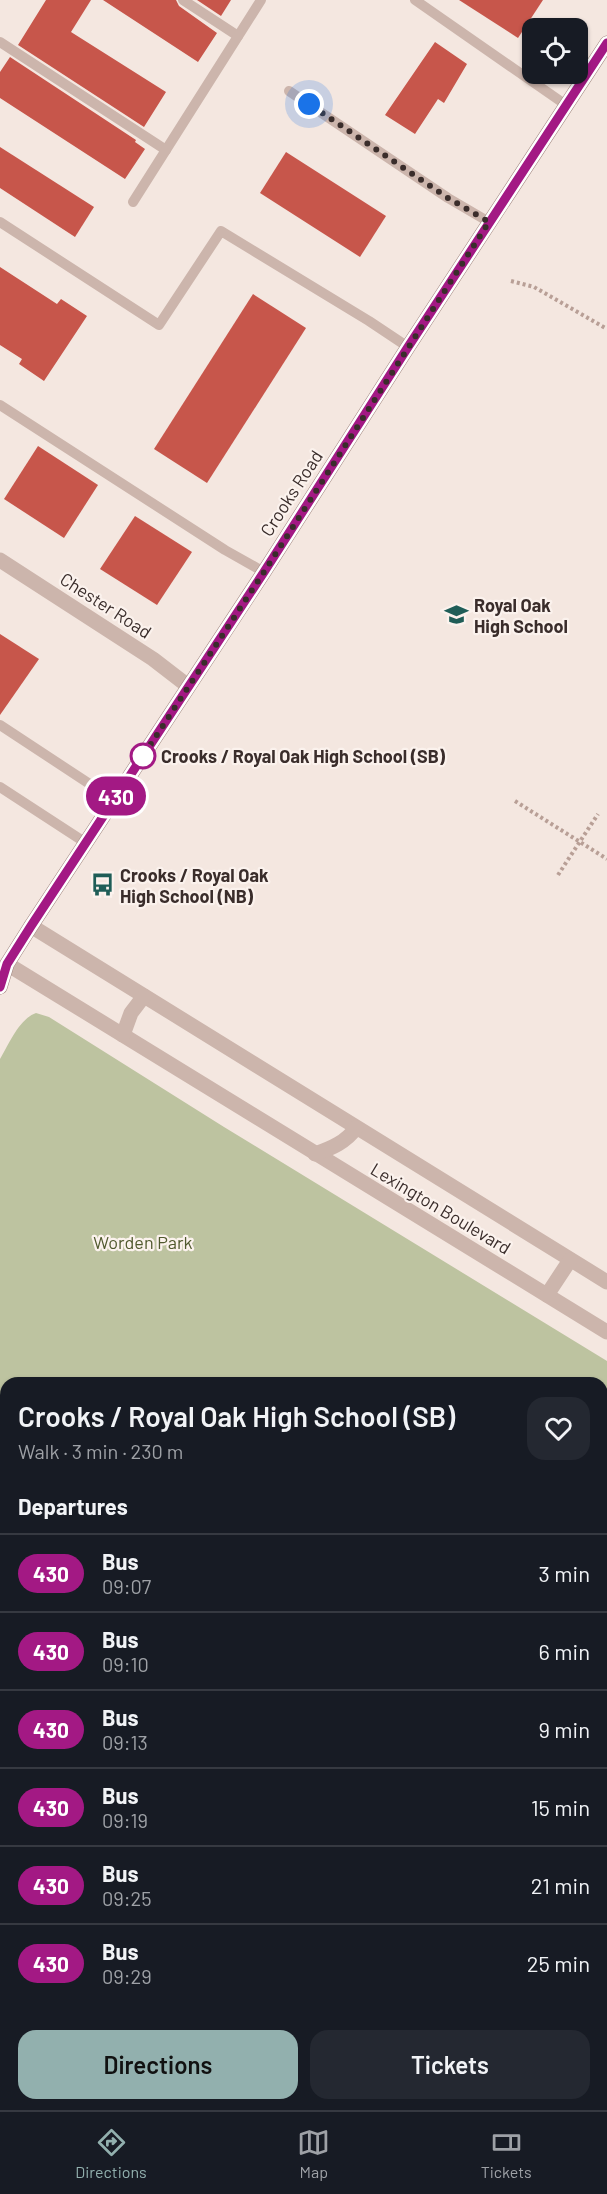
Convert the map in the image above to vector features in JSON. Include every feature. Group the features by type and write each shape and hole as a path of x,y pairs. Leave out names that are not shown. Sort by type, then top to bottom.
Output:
{"main road":[{"name":"Crooks Road","path":"0,987 4,966 264,572 607,43"}],"street":[{"name":"Chester Road","path":"0,560 153,658 188,686"},
{"name":"Lexington Boulevard","path":"31,926 607,1282"},
{"name":"Lexington Boulevard","path":"4,966 123,1035 607,1332"},
{"path":"123,1035 131,1013 144,996"},
{"path":"315,1154 335,1146 349,1137 356,1128"},
{"path":"547,1295 570,1260"}],"lane":[{"path":"183,0 238,36"},
{"path":"133,202 261,0"},
{"path":"415,0 566,105"},
{"path":"0,42 166,150"},
{"path":"289,91 448,198 489,222"},
{"path":"0,222 159,325 221,231 408,347"},
{"path":"0,405 225,550 264,572"},
{"path":"0,725 114,800"},
{"path":"0,787 86,843"}],"path":[{"path":"511,281 534,287 607,329"},
{"path":"515,801 607,859"},
{"path":"558,875 598,814"}],"green space":[{"name":"Worden Park","path":"36,1013 49,1017 224,1127 607,1361 607,1377 0,1377 0,1059 20,1026"}],"building":[{"path":"46,0 91,0 71,32 166,92 144,127 18,45"},
{"path":"103,0 176,0 179,6 217,33 198,62"},
{"path":"197,0 231,0 221,16"},
{"path":"459,0 543,0 531,18 522,18 522,32 518,38"},
{"path":"435,42 467,64 444,103 438,99 415,134 385,115"},
{"path":"10,57 136,140 135,142 145,149 125,179 0,98 0,72"},
{"path":"0,147 94,207 75,237 0,188"},
{"path":"286,152 386,216 360,257 260,193"},
{"path":"0,267 57,304 61,299 87,316 44,381 19,364 22,359 0,345"},
{"path":"253,294 306,328 207,483 154,449"},
{"path":"38,446 98,485 64,538 4,499"},
{"path":"135,516 192,552 157,605 100,569"},
{"path":"0,634 39,659 0,715"}],"bus line":[{"name":"430","path":"0,987 7,964 31,926 607,43"}],"place":[{"name":"Royal Oak High School","path":"456,615"},
{"name":"Crooks / Royal Oak High School (SB)","path":"143,756"},
{"name":"Crooks / Royal Oak High School (NB)","path":"102,885"}],"route":[{"path":"143,756 141,759 489,222 448,198 309,104"}]}
